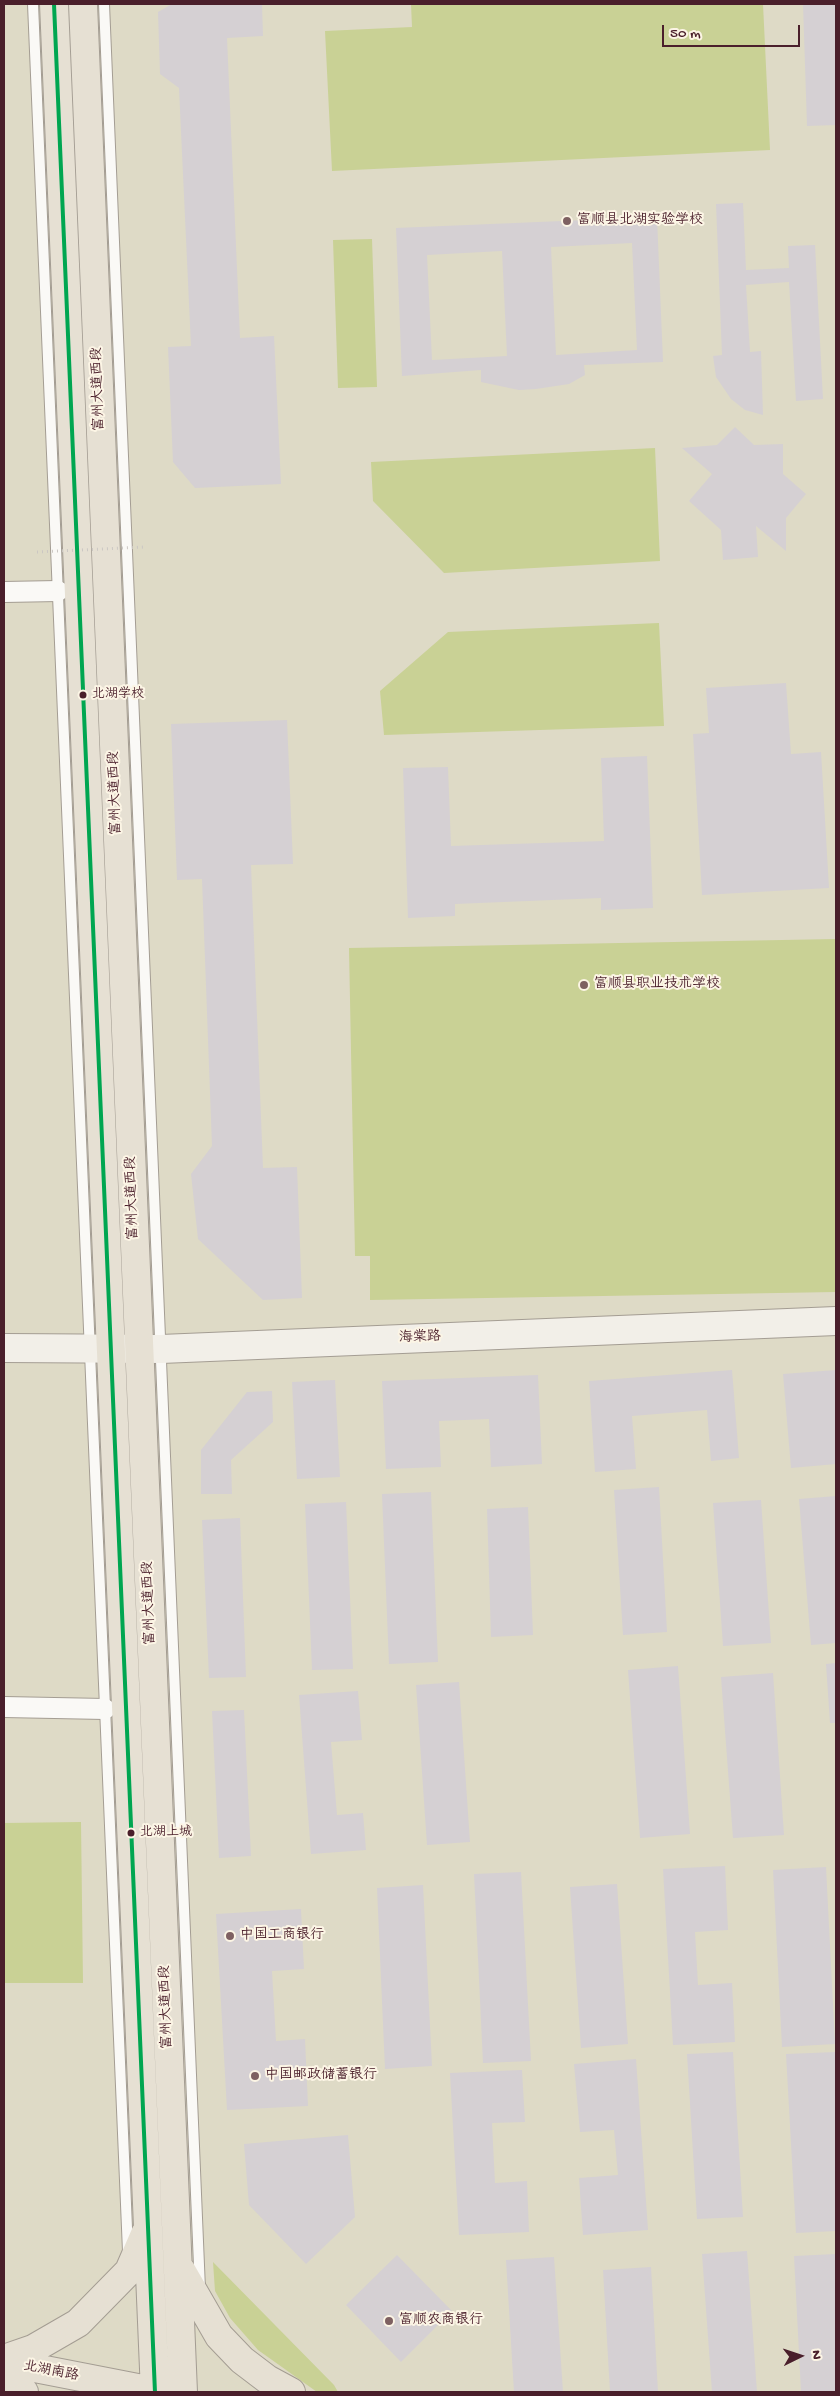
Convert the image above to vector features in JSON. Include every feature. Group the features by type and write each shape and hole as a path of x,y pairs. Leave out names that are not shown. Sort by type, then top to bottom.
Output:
{"main road":[{"name":"富州大道西段","path":"54,4 101,1349 156,2392"},
{"name":"富州大道西段","path":"83,4 150,1349 183,2392"},
{"path":"14,2354 78,2323 129,2271 148,2228"},
{"path":"178,2264 219,2336 242,2360 267,2379 291,2392"},
{"name":"北湖南路","path":"14,2354 156,2392"}],"street":[{"path":"4,592 58,591"},
{"name":"海棠路","path":"4,1348 150,1349 836,1321"},
{"path":"4,1707 105,1709"}],"lane":[{"path":"33,4 58,591 101,1349 105,1709 129,2271"},
{"path":"104,4 150,1349 201,2307"}],"path":[{"path":"37,552 145,547"}],"green space":[{"path":"411,4 763,4 770,150 332,171 325,31 412,27"},
{"path":"372,239 377,387 338,388 333,240"},
{"path":"655,448 660,561 444,573 373,501 371,462"},
{"path":"659,623 664,726 384,735 380,691 448,632"},
{"path":"836,939 836,1292 370,1300 370,1256 355,1256 349,948"},
{"path":"81,1822 83,1983 4,1983 4,1823"},
{"path":"213,2262 334,2385 338,2392 317,2392 258,2350 230,2318 215,2291"}],"building":[{"path":"172,4 262,4 263,36 227,38 240,338 274,336 281,484 195,488 173,462 168,347 191,346 179,88 160,74 158,12"},
{"path":"803,4 836,4 836,125 807,126"},
{"path":"743,203 746,270 789,268 788,246 815,245 823,399 796,401 789,282 746,285 750,352 761,351 763,415 745,410 731,399 716,377 713,356 722,355 716,204"},
{"path":"657,217 663,362 584,365 585,375 569,384 519,390 481,382 481,370 402,376 396,228","holes":["632,243 637,350 556,355 551,247","502,251 507,356 432,360 427,255"]},
{"path":"735,427 754,445 783,444 783,474 806,494 786,518 786,551 756,526 758,557 723,560 721,530 689,501 712,474 682,448 717,445"},
{"path":"786,683 791,754 821,752 829,888 702,895 693,734 709,733 706,688"},
{"path":"287,720 293,864 251,865 263,1168 297,1167 302,1298 263,1300 198,1239 191,1174 212,1146 202,879 177,880 171,724"},
{"path":"647,756 653,908 601,910 601,898 455,904 455,916 408,918 403,768 448,767 451,846 604,841 601,758"},
{"path":"732,1370 739,1458 711,1461 707,1410 632,1416 636,1469 595,1472 589,1381"},
{"path":"836,1370 836,1464 791,1468 783,1374"},
{"path":"538,1375 542,1464 491,1467 489,1419 439,1421 441,1467 386,1469 382,1381"},
{"path":"335,1380 340,1477 297,1479 292,1382"},
{"path":"272,1391 273,1422 231,1460 232,1494 201,1494 201,1450 247,1392"},
{"path":"659,1487 667,1632 623,1635 614,1490"},
{"path":"431,1492 438,1662 389,1664 382,1494"},
{"path":"836,1496 836,1643 811,1645 799,1499"},
{"path":"761,1500 771,1643 723,1646 713,1503"},
{"path":"346,1502 353,1669 312,1670 305,1504"},
{"path":"528,1507 533,1635 491,1637 487,1509"},
{"path":"240,1518 246,1677 209,1678 202,1520"},
{"path":"836,1663 836,1723 830,1723 826,1664"},
{"path":"678,1666 690,1834 640,1838 628,1670"},
{"path":"773,1673 784,1835 733,1838 721,1677"},
{"path":"459,1682 470,1842 427,1845 416,1685"},
{"path":"358,1691 362,1740 331,1742 337,1815 363,1813 366,1850 311,1854 299,1695"},
{"path":"244,1710 251,1856 219,1858 212,1711"},
{"path":"725,1866 728,1930 695,1932 698,1985 732,1983 735,2042 673,2045 663,1869"},
{"path":"826,1867 835,2044 782,2047 773,1870"},
{"path":"521,1872 531,2061 483,2063 474,1874"},
{"path":"617,1884 628,2044 581,2048 570,1887"},
{"path":"423,1885 432,2066 385,2069 377,1888"},
{"path":"301,1909 304,1969 272,1971 276,2041 305,2039 308,2106 227,2110 216,1914"},
{"path":"733,2052 743,2217 697,2219 687,2054"},
{"path":"836,2052 836,2231 796,2233 786,2054"},
{"path":"636,2059 648,2230 583,2235 579,2178 618,2175 614,2130 580,2132 574,2064"},
{"path":"522,2070 525,2122 492,2123 495,2183 527,2181 529,2232 459,2235 450,2073"},
{"path":"348,2135 355,2217 306,2264 249,2205 244,2144"},
{"path":"747,2251 757,2392 712,2392 702,2254"},
{"path":"836,2254 836,2392 801,2392 794,2256"},
{"path":"397,2255 452,2311 401,2362 346,2305"},
{"path":"554,2257 563,2392 514,2392 506,2260"},
{"path":"651,2267 658,2392 610,2392 603,2270"}],"transit line":[{"path":"54,4 155,2392"}],"place":[{"name":"富顺县北湖实验学校","path":"567,221"},
{"name":"北湖学校","path":"83,695"},
{"name":"富顺县职业技术学校","path":"584,985"},
{"name":"北湖上城","path":"131,1833"},
{"name":"中国工商银行","path":"230,1936"},
{"name":"中国邮政储蓄银行","path":"255,2076"},
{"name":"富顺农商银行","path":"389,2321"}]}
